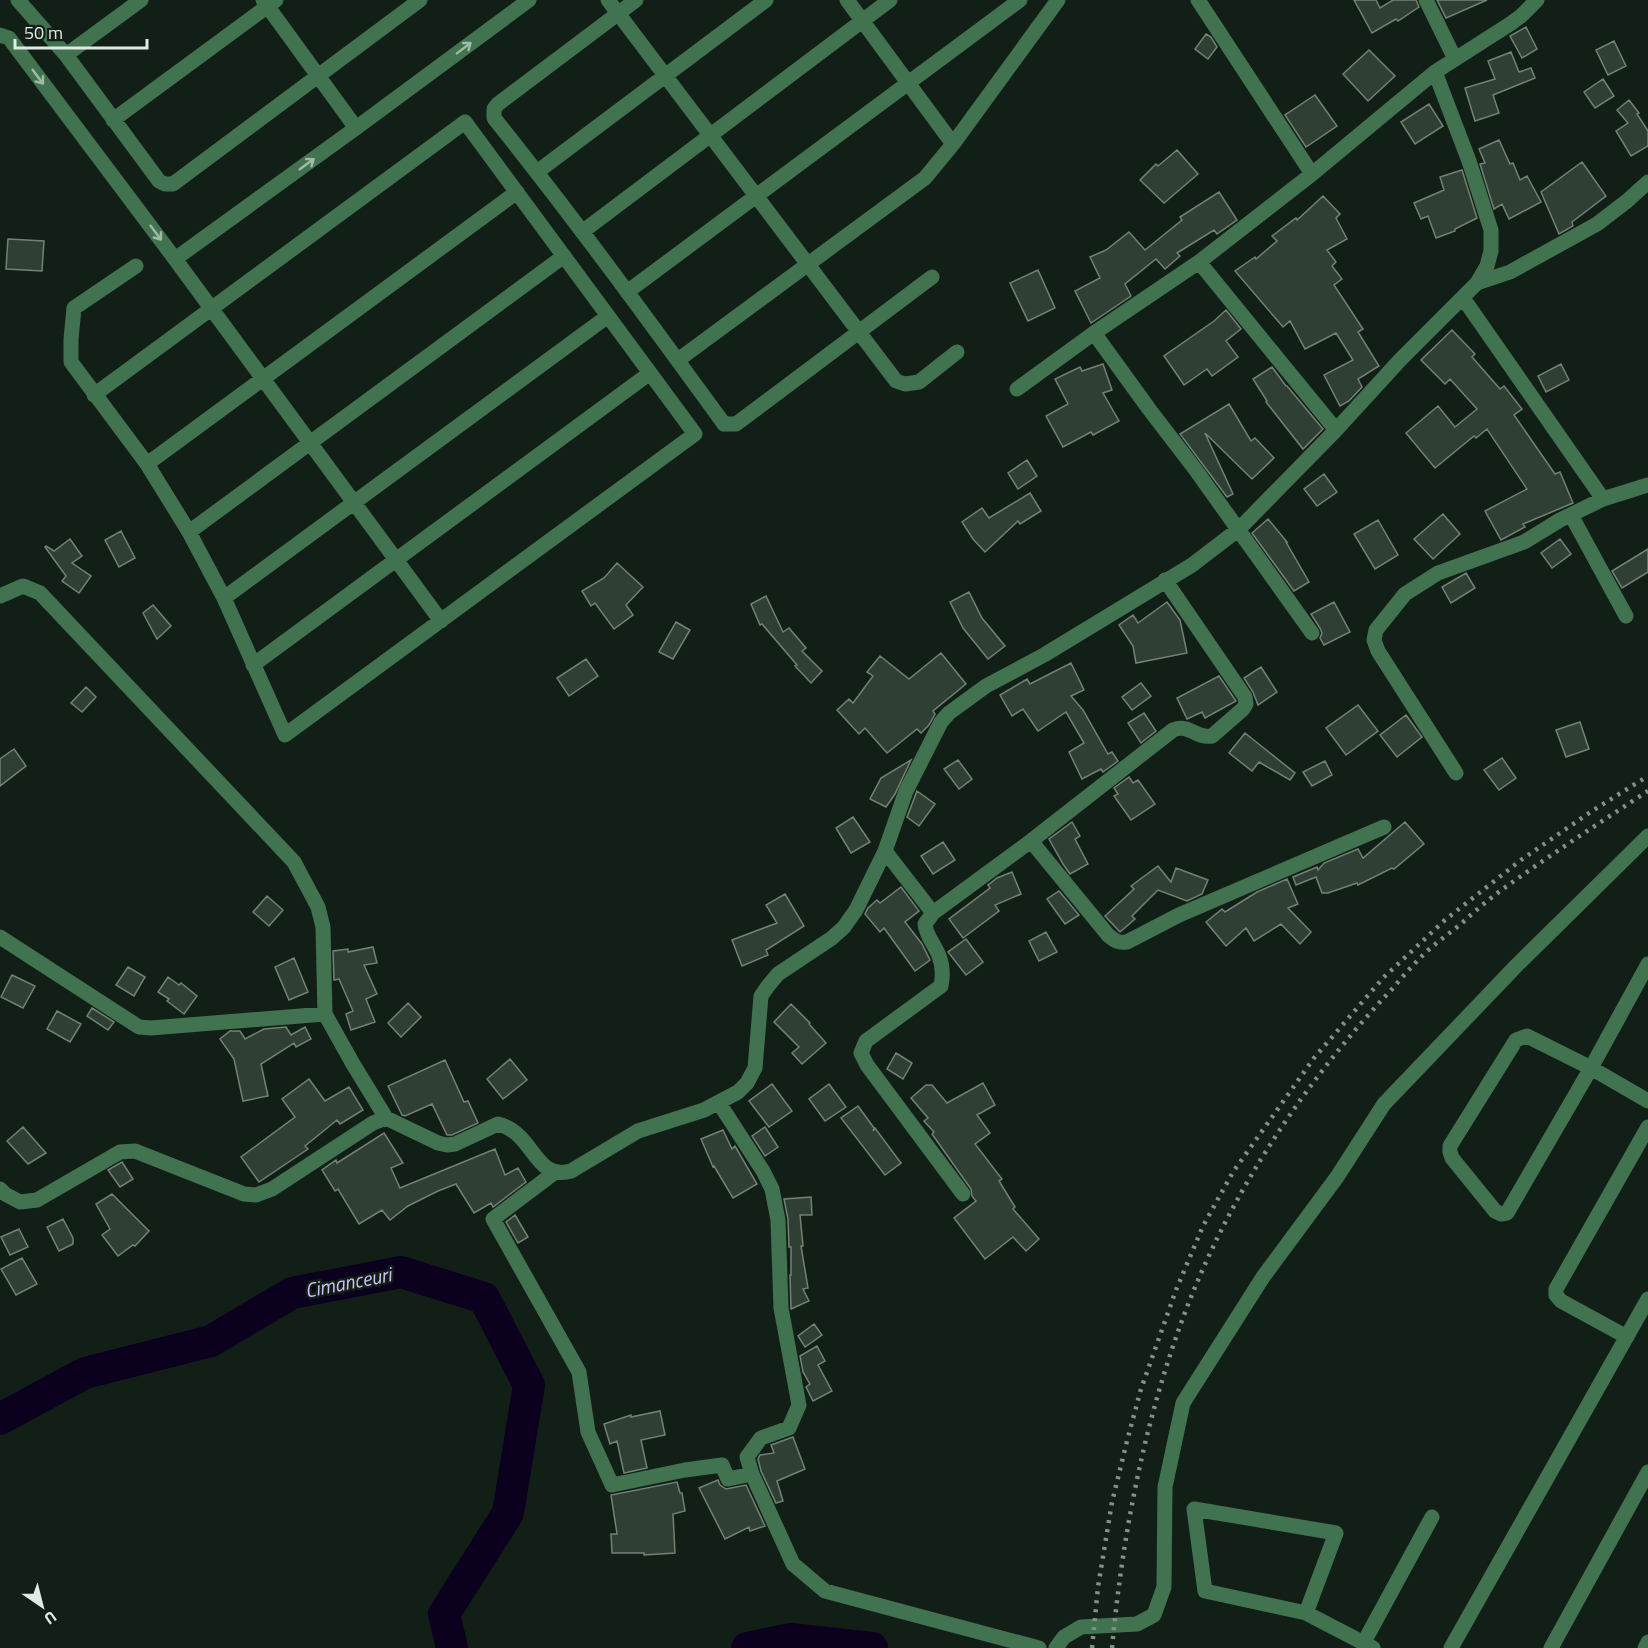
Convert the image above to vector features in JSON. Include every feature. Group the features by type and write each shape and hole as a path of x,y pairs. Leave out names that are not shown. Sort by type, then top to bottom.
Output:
{"street":[{"path":"18,0 66,55 159,181 165,184 173,184 420,0"},
{"path":"66,55 141,0"},
{"path":"175,259 529,0"},
{"path":"608,0 896,381 905,384 919,382 957,352"},
{"path":"636,0 498,104 494,109 494,118 537,172 724,424 736,424 932,277"},
{"path":"537,172 766,0"},
{"path":"847,0 953,144"},
{"path":"582,232 890,0"},
{"path":"627,292 1020,0"},
{"path":"678,360 925,178 953,144 1058,0"},
{"path":"1198,0 1312,174"},
{"path":"1426,0 1455,59"},
{"path":"1017,389 1094,333 1199,262 1312,174 1435,72 1510,24 1537,0"},
{"path":"113,120 269,2 356,128"},
{"path":"0,35 9,38 441,621"},
{"path":"752,1474 728,1479 722,1465 612,1485 588,1432 579,1372 493,1219 554,1173 571,1171 638,1131 704,1110 738,1092 747,1083 755,1068 761,996 778,974 832,938 844,927 856,910 885,851 906,791 941,722 949,713 986,686 1044,655 1192,565 1239,529 1477,283 1487,266 1491,251 1491,230 1435,72"},
{"path":"94,395 465,122 695,434 285,735 224,597 189,532 147,464 94,395 71,362 74,308 136,266"},
{"path":"1477,283 1510,272 1597,224 1648,182"},
{"path":"147,464 517,192"},
{"path":"189,532 564,256"},
{"path":"1199,262 1336,430"},
{"path":"1462,298 1603,499"},
{"path":"224,597 608,316"},
{"path":"1094,333 1239,529 1312,633"},
{"path":"253,664 650,373"},
{"path":"1456,773 1378,651 1374,640 1376,630 1405,594 1438,573 1524,542 1603,499 1648,485"},
{"path":"1571,515 1626,616"},
{"path":"963,1194 867,1065 861,1053 866,1041 941,986 943,975 940,957 926,931 925,924 933,913 1031,841 1173,730 1181,727 1201,736 1212,736 1243,709 1246,704 1245,697 1165,580"},
{"path":"0,596 23,586 40,593 294,862 318,907 323,927 325,1014 386,1118 438,1143 447,1145 455,1144 498,1124 506,1126 519,1136 554,1173"},
{"path":"1031,841 1108,935 1115,942 1120,943 1127,942 1179,915 1383,827"},
{"path":"1056,1648 1064,1637 1081,1627 1137,1624 1154,1615 1164,1587 1165,1487 1183,1403 1263,1277 1337,1177 1384,1104 1517,965 1648,836"},
{"path":"885,851 933,913"},
{"path":"0,937 139,1027 151,1028 325,1014"},
{"path":"1648,964 1591,1068 1507,1213 1501,1215 1495,1211 1452,1158 1450,1152 1450,1146 1516,1040 1527,1036 1591,1068 1648,1101"},
{"path":"719,1103 763,1171 772,1189 778,1220 781,1308 800,1405 789,1428 761,1438 747,1457 752,1474 792,1564 825,1591 1039,1648"},
{"path":"0,1189 20,1202 37,1200 120,1152 135,1151 244,1194 256,1195 272,1189 386,1118"},
{"path":"1627,1336 1561,1301 1556,1295 1556,1289 1648,1128"},
{"path":"1451,1648 1648,1299"},
{"path":"1551,1648 1648,1472"},
{"path":"1306,1613 1336,1533 1194,1509 1205,1591 1306,1613 1369,1645 1432,1516"},
{"path":"1645,1648 1648,1642"}],"building":[{"path":"1354,0 1376,0 1380,8 1393,0 1416,0 1419,7 1398,21 1396,19 1372,33"},
{"path":"1437,0 1487,0 1446,18"},
{"path":"1526,27 1537,49 1522,58 1510,36"},
{"path":"1206,34 1211,37 1217,47 1208,59 1195,49"},
{"path":"1614,41 1626,66 1608,75 1596,50"},
{"path":"1369,50 1395,76 1368,101 1343,74"},
{"path":"1511,52 1519,72 1531,68 1535,78 1493,95 1499,113 1475,121 1465,88 1495,79 1488,61"},
{"path":"1603,79 1614,96 1595,108 1584,92"},
{"path":"1315,95 1337,126 1306,147 1285,115"},
{"path":"1629,100 1648,131 1648,146 1631,156 1616,131 1628,123 1617,110"},
{"path":"1429,104 1443,126 1415,144 1401,122"},
{"path":"1499,140 1520,180 1527,176 1541,202 1509,219 1502,204 1494,209 1480,164 1485,163 1479,149"},
{"path":"1177,150 1198,174 1164,203 1140,180 1156,164 1158,166"},
{"path":"1582,162 1606,196 1572,222 1573,226 1559,234 1541,192"},
{"path":"1462,170 1477,218 1455,231 1436,238 1428,216 1421,219 1414,203 1444,190 1440,177"},
{"path":"1219,192 1237,220 1217,234 1214,230 1177,253 1180,256 1165,269 1156,259 1125,284 1131,296 1091,323 1075,291 1100,278 1090,257 1106,250 1129,232 1145,250 1182,220 1180,217"},
{"path":"1323,196 1340,214 1336,218 1347,239 1327,250 1336,262 1332,266 1342,279 1334,285 1363,329 1358,332 1379,366 1358,379 1362,387 1349,401 1340,406 1324,375 1353,360 1336,333 1305,349 1290,321 1283,327 1235,271 1255,257 1256,259 1277,241 1272,236 1296,218 1297,220"},
{"path":"8,239 44,241 42,271 6,269"},
{"path":"1038,270 1055,308 1028,321 1010,283"},
{"path":"1226,310 1241,329 1226,341 1238,357 1212,376 1207,369 1184,385 1164,356"},
{"path":"1452,330 1475,354 1472,357 1500,389 1504,386 1522,409 1514,415 1555,474 1560,472 1573,503 1523,524 1525,527 1501,540 1485,511 1527,489 1487,429 1476,438 1474,436 1435,468 1406,433 1438,406 1455,427 1477,409 1450,379 1445,384 1421,360"},
{"path":"1103,364 1112,390 1103,393 1119,421 1093,435 1091,432 1063,447 1046,416 1068,404 1055,379 1080,367 1082,371"},
{"path":"1561,364 1569,380 1546,392 1538,376"},
{"path":"1272,367 1323,429 1303,449 1266,402 1253,379"},
{"path":"1229,404 1251,441 1255,438 1274,458 1252,479 1205,433 1233,494 1227,497 1180,434"},
{"path":"1027,460 1037,476 1018,489 1008,473"},
{"path":"1324,474 1337,492 1317,506 1304,489"},
{"path":"1030,493 1041,511 1020,524 1018,521 985,552 962,522 982,508 989,518"},
{"path":"1443,514 1460,534 1433,559 1414,539"},
{"path":"1268,519 1287,542 1309,582 1294,591 1252,533"},
{"path":"1378,520 1398,555 1375,569 1354,534"},
{"path":"121,531 135,558 119,567 105,540"},
{"path":"70,539 82,556 72,563 91,576 79,593 62,581 66,576 45,547 54,551"},
{"path":"1560,539 1571,554 1552,568 1541,553"},
{"path":"1648,549 1648,572 1622,588 1612,571"},
{"path":"617,563 643,587 626,605 633,615 614,629 595,603 591,606 582,591 604,578"},
{"path":"1466,573 1475,588 1451,603 1442,587"},
{"path":"969,592 982,618 1005,646 988,659 963,628 950,602"},
{"path":"766,596 783,632 789,628 806,648 802,651 822,671 811,683 762,624 760,625 751,604"},
{"path":"1167,602 1180,620 1187,653 1136,663 1133,646 1119,625 1133,615 1138,623"},
{"path":"1334,602 1350,632 1324,645 1320,638 1322,633 1320,628 1311,614"},
{"path":"153,605 171,626 157,639 143,613"},
{"path":"676,622 690,630 673,659 659,652"},
{"path":"941,653 966,684 933,711 935,714 929,725 921,733 917,729 887,753 865,728 859,734 837,710 849,699 853,703 873,676 867,672 880,656 909,679"},
{"path":"586,659 598,676 569,696 557,678"},
{"path":"1071,663 1084,690 1071,696 1083,710 1108,754 1112,752 1118,761 1103,772 1101,769 1082,779 1069,752 1084,743 1066,712 1038,731 1023,709 1012,716 1000,695 1027,679 1030,684"},
{"path":"1261,667 1277,692 1258,705 1244,678"},
{"path":"1219,676 1236,701 1205,718 1202,712 1187,719 1177,698"},
{"path":"1141,683 1151,696 1132,710 1122,697"},
{"path":"86,687 96,697 82,712 71,703"},
{"path":"1358,705 1378,731 1346,755 1326,728"},
{"path":"1144,713 1156,731 1141,743 1128,723"},
{"path":"1406,715 1422,737 1397,757 1380,735"},
{"path":"1580,722 1589,749 1566,757 1556,730"},
{"path":"1245,733 1295,773 1290,780 1259,762 1252,771 1229,753"},
{"path":"14,749 26,766 0,786 0,759"},
{"path":"1502,758 1516,778 1499,790 1484,770"},
{"path":"911,760 895,794 886,807 870,799 881,778"},
{"path":"958,760 972,779 959,789 944,769"},
{"path":"1325,761 1332,775 1312,786 1303,772"},
{"path":"1129,777 1133,783 1138,780 1155,804 1131,820 1114,796 1118,794 1114,788"},
{"path":"917,791 935,804 919,826 907,817"},
{"path":"853,817 870,842 851,853 836,828"},
{"path":"1072,822 1080,836 1075,839 1088,864 1070,874 1049,839"},
{"path":"1405,822 1424,844 1394,869 1358,885 1357,883 1328,893 1322,893 1316,877 1296,885 1293,877 1317,867 1318,870 1324,863 1358,849 1363,858"},
{"path":"943,842 955,860 933,874 921,856"},
{"path":"1158,866 1171,882 1176,868 1208,880 1202,894 1187,901 1158,890 1132,916 1135,919 1120,932 1105,916 1134,889 1131,886"},
{"path":"1012,872 1021,894 995,905 999,911 963,938 949,919 990,888 988,885 997,878"},
{"path":"1287,879 1298,904 1288,908 1311,932 1300,944 1281,924 1254,941 1246,928 1226,946 1206,922 1222,909 1225,912 1257,892"},
{"path":"901,887 919,911 905,922 922,944 930,960 915,971 884,928 880,932 865,914 877,900 880,903"},
{"path":"1059,891 1079,915 1065,924 1047,899"},
{"path":"785,894 804,926 766,950 768,955 742,966 732,940 777,923 766,905"},
{"path":"267,896 283,910 269,926 253,912"},
{"path":"1046,932 1057,952 1039,961 1029,941"},
{"path":"966,939 983,962 966,975 948,952"},
{"path":"373,947 377,963 364,965 377,994 366,999 375,1022 351,1030 346,1014 353,1011 339,979 334,980 333,951 348,949 348,952"},
{"path":"294,958 308,992 289,1000 275,967"},
{"path":"128,967 145,977 134,996 116,985"},
{"path":"12,975 35,986 23,1008 1,997"},
{"path":"168,977 179,985 181,983 197,996 184,1014 158,992"},
{"path":"408,1003 421,1017 401,1037 388,1023"},
{"path":"791,1004 826,1043 802,1064 792,1053 799,1047 774,1022"},
{"path":"92,1008 114,1022 108,1030 87,1016"},
{"path":"57,1011 81,1024 70,1042 47,1029"},
{"path":"286,1027 291,1035 305,1027 311,1039 296,1047 294,1043 261,1064 268,1096 243,1101 234,1059 220,1039 230,1031 240,1031 245,1039 264,1029"},
{"path":"896,1053 912,1063 903,1079 887,1069"},
{"path":"510,1059 527,1080 503,1099 487,1079"},
{"path":"445,1060 464,1102 468,1101 478,1123 452,1135 447,1135 432,1104 405,1116 402,1115 388,1086"},
{"path":"309,1079 325,1101 349,1087 363,1110 340,1124 337,1120 305,1146 308,1149 259,1182 241,1157 295,1117 282,1099"},
{"path":"983,1083 995,1105 977,1115 990,1133 975,1144 1002,1179 999,1181 1015,1207 1013,1209 1039,1239 1026,1251 1013,1237 985,1259 954,1218 976,1201 971,1189 932,1134 934,1132 924,1121 928,1118 911,1098 926,1085 932,1085 947,1103"},
{"path":"772,1084 792,1111 769,1127 749,1101"},
{"path":"829,1084 846,1107 825,1121 809,1099"},
{"path":"858,1106 874,1128 873,1131 875,1128 901,1163 885,1175 841,1118"},
{"path":"23,1127 46,1153 28,1164 7,1141"},
{"path":"765,1127 778,1147 765,1156 752,1136"},
{"path":"723,1130 732,1149 735,1146 757,1184 733,1198 713,1167 701,1139"},
{"path":"384,1133 403,1163 391,1168 400,1188 495,1149 505,1175 518,1168 526,1182 493,1207 491,1203 474,1213 456,1184 408,1206 390,1220 382,1210 359,1224 338,1189 335,1191 322,1170"},
{"path":"122,1162 133,1179 120,1187 108,1170"},
{"path":"112,1194 149,1231 135,1246 133,1245 118,1256 102,1235 110,1229 96,1204"},
{"path":"811,1197 812,1215 800,1215 803,1246 801,1246 808,1288 803,1289 809,1301 791,1309 791,1247 789,1247 788,1219 784,1199"},
{"path":"515,1215 528,1237 518,1243 506,1222"},
{"path":"63,1219 73,1238 73,1244 59,1251 47,1227"},
{"path":"19,1229 28,1247 10,1255 1,1237"},
{"path":"22,1258 37,1284 16,1295 1,1269"},
{"path":"814,1324 822,1335 805,1347 798,1336"},
{"path":"817,1346 825,1361 818,1365 832,1391 813,1401 806,1387 810,1384 803,1372 800,1356"},
{"path":"660,1411 665,1435 641,1440 647,1468 624,1473 617,1441 610,1444 604,1424 631,1415 631,1417"},
{"path":"793,1437 805,1469 777,1481 783,1501 776,1503 758,1459 760,1455 774,1453 771,1445"},
{"path":"718,1480 720,1485 726,1489 746,1485 765,1526 750,1531 749,1527 725,1539 699,1488"},
{"path":"677,1482 680,1493 682,1493 685,1511 673,1514 675,1553 644,1555 644,1553 612,1553 611,1534 617,1534 611,1495"}],"waterway":[{"name":"Cimanceuri","path":"0,1419 85,1373 211,1341 292,1293 401,1272 484,1298 529,1385 508,1513 444,1614 452,1648"},
{"name":"Cimanceuri","path":"747,1648 791,1639 872,1648"}],"railway":[{"path":"1092,1648 1098,1587 1112,1502 1141,1389 1176,1290 1203,1226 1233,1172 1314,1058 1383,978 1445,920 1521,860 1648,776"},
{"path":"1112,1648 1130,1514 1150,1425 1175,1339 1209,1255 1230,1213 1277,1134 1332,1058 1425,953 1503,889 1648,791"}]}
